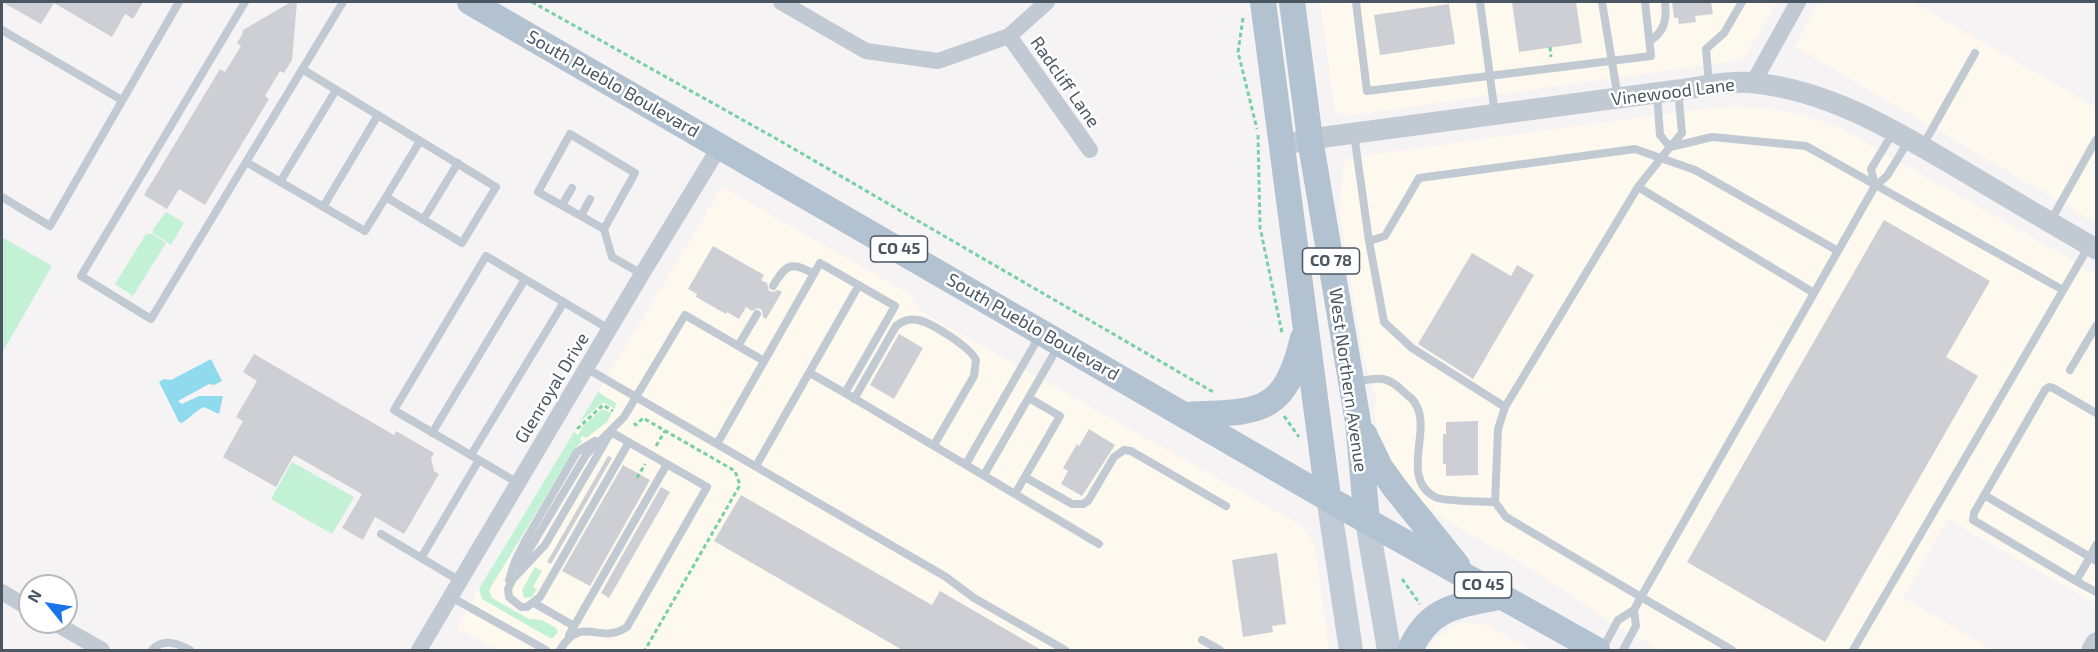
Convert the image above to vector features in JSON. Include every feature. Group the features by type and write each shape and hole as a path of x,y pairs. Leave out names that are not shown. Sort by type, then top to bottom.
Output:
{"main road":[{"name":"South Pueblo Boulevard","path":"470,2 1367,521 1599,651"},
{"name":"West Northern Avenue","path":"1263,2 1328,497 1351,651"},
{"name":"West Northern Avenue","path":"1293,2 1310,139 1358,422 1367,521 1389,651"},
{"path":"1186,415 1244,412 1258,409 1273,400 1282,390 1297,362 1306,326"},
{"path":"1358,422 1380,467 1465,575"},
{"path":"1410,651 1416,637 1431,618 1451,608 1502,596"}],"street":[{"name":"Radcliff Lane","path":"781,2 866,51 938,61 1009,36 1047,2"},
{"path":"1753,83 1798,2"},
{"name":"Radcliff Lane","path":"1009,36 1090,150"},
{"name":"Vinewood Lane","path":"1283,145 1310,139 1667,91 1753,83 1811,94 1834,102 1909,139 2093,247"},
{"name":"Glenroyal Drive","path":"419,651 720,146"},
{"path":"2,592 18,602"},
{"path":"73,634 102,651"},
{"path":"2092,651 2097,643"}],"lane":[{"path":"2,197 50,226 179,2"},
{"path":"245,2 81,276 151,319 343,2"},
{"path":"1356,2 1367,91 1651,56 1645,2"},
{"path":"1480,2 1495,114"},
{"path":"1602,2 1618,98"},
{"path":"1650,41 1658,36 1665,24 1667,14 1665,2"},
{"path":"1709,86 1706,49 1724,33 1742,2"},
{"path":"2,30 122,100"},
{"path":"1599,651 1618,620 1634,610 1875,186 1887,176 1909,139 1975,53"},
{"path":"302,69 496,187 462,243 386,197"},
{"path":"280,182 336,90"},
{"path":"1667,91 1660,135 1670,147"},
{"path":"1667,91 1682,133 1660,156 1638,187 1505,407 1498,429 1495,502 1506,517 1732,651"},
{"path":"323,207 378,115"},
{"path":"1354,133 1369,241 1384,322 1412,348 1505,407"},
{"path":"604,229 635,173 570,134 538,192 604,229 612,257 642,274"},
{"path":"1670,147 1712,137 1806,146 2063,290"},
{"path":"1875,186 1871,169 1909,139"},
{"path":"2050,222 2097,140"},
{"path":"246,162 365,231 420,141"},
{"path":"588,158 594,148"},
{"path":"1369,241 1386,236 1419,178 1635,149 1695,170 1838,251"},
{"path":"607,168 612,159"},
{"path":"423,220 458,163"},
{"path":"1638,187 1814,293"},
{"path":"562,205 572,188"},
{"path":"581,216 590,199"},
{"path":"1853,651 2063,290 2093,247"},
{"path":"518,483 394,410 486,256 609,329"},
{"path":"717,444 820,263 895,306 845,393"},
{"path":"773,286 780,273 788,266 796,265 814,274"},
{"path":"432,433 525,279"},
{"path":"756,466 859,285"},
{"path":"421,558 564,302"},
{"path":"738,346 757,314"},
{"path":"508,589 513,579 545,544 684,315 764,362"},
{"path":"854,399 896,326 902,322 917,320 926,322 967,347 973,353 976,367 974,376 934,445"},
{"path":"2070,370 2095,331"},
{"path":"984,475 1029,398 1051,338"},
{"path":"966,464 1051,338"},
{"path":"586,368 946,577 974,598 1065,651"},
{"path":"810,373 1099,544"},
{"path":"1351,383 1382,377 1397,384 1416,403 1419,420 1418,478 1425,490 1437,499 1495,502"},
{"path":"2097,413 2053,388 2049,387 2045,390 1974,513 1973,520 2097,592"},
{"path":"1016,494 1060,416 1029,398"},
{"path":"567,639 574,633 585,631 609,634 627,627 707,487 611,432"},
{"path":"611,432 576,452 515,561 509,577 509,597 521,607 527,607 540,597 629,442"},
{"path":"1025,477 1077,506 1088,501 1118,453 1124,450 1131,451 1226,506"},
{"path":"560,651 667,464"},
{"path":"1984,495 2093,559"},
{"path":"381,534 460,581"},
{"path":"2076,581 2093,559 2097,546"},
{"path":"451,597 546,651"},
{"path":"534,603 574,626"},
{"path":"1623,651 1636,626 1634,610"},
{"path":"1202,640 1220,651"},
{"path":"152,651 159,644 172,642 190,651"}],"path":[{"path":"532,2 775,138 1222,397"},
{"path":"1243,17 1238,52 1258,132 1260,227 1283,342"},
{"path":"577,429 603,405 636,424 643,418 735,471 740,485 645,651"},
{"path":"1279,410 1302,442"},
{"path":"1402,579 1424,611"}],"shaded area":[{"path":"1320,2 1777,2 1748,52 1742,59 1735,61 1345,116 1335,111"},
{"path":"1819,2 1912,2 2096,107 2096,223 1794,46"},
{"path":"1736,107 1776,109 1800,114 1840,128 2096,274 2096,604 1948,519 1903,598 1993,650 1660,650 1609,621 1528,567 1446,520 1421,501 1390,461 1380,439 1374,414 1373,407 1377,401 1364,359 1339,211 1344,163 1348,158 1692,110"},
{"path":"724,188 908,293 922,312 1305,529 1309,538 1314,541 1329,650 498,650 457,628 710,207"},
{"path":"1461,623 1480,623 1532,650 1429,650 1436,637 1447,632 1449,627"}],"green space":[{"path":"166,212 184,223 171,245 153,233 153,229"},
{"path":"146,234 152,234 166,243 133,296 115,284"},
{"path":"2,237 52,266 2,353"},
{"path":"598,392 616,403 615,409 602,403 579,423"},
{"path":"602,409 612,413 607,422 586,438 582,436 580,440 583,441 576,447 489,590 492,598 529,619 542,620 556,628 558,632 550,638 482,599 479,589 574,432 578,435 582,427"},
{"path":"292,462 354,497 332,534 271,499"},
{"path":"535,567 542,571 533,587 537,589 532,597 524,598 522,590"}],"water":[{"path":"211,359 222,381 214,385 209,384 178,401 182,404 199,396 223,396 219,414 204,407 182,423 179,422 159,382 164,379 171,380"}],"building":[{"path":"2,2 143,2 133,19 125,14 112,37 54,3 41,24"},
{"path":"291,2 297,2 292,60 284,73 280,71 265,96 269,99 205,205 179,189 167,209 144,195 220,69 225,72 241,46 237,43 243,30"},
{"path":"1512,2 1576,2 1582,43 1519,52"},
{"path":"1672,2 1711,2 1713,14 1695,16 1696,22 1679,24 1678,18 1674,18"},
{"path":"1449,4 1455,44 1380,55 1374,15"},
{"path":"1884,220 1990,281 1946,357 1978,376 1825,642 1687,562"},
{"path":"713,246 764,275 761,280 767,283 769,291 782,292 766,319 763,317 762,310 758,308 752,311 746,307 739,319 727,312 726,314 696,297 697,294 688,289"},
{"path":"1472,253 1511,276 1517,265 1534,275 1473,379 1418,344"},
{"path":"899,334 923,348 894,399 870,385"},
{"path":"254,354 394,435 396,431 434,453 431,458 434,471 439,474 404,534 375,517 363,540 342,528 362,494 294,455 276,487 223,457 243,421 236,417 257,381 243,372"},
{"path":"1478,421 1478,475 1446,476 1446,464 1443,464 1443,434 1446,434 1446,422"},
{"path":"1089,429 1115,445 1082,496 1061,484 1068,471 1063,468"},
{"path":"608,456 612,458 551,564 547,562"},
{"path":"623,465 650,480 590,586 562,571"},
{"path":"661,487 670,492 609,598 601,593"},
{"path":"741,495 932,605 940,591 1043,651 904,651 714,541"},
{"path":"1277,553 1286,624 1272,626 1273,632 1243,637 1232,560"}]}
